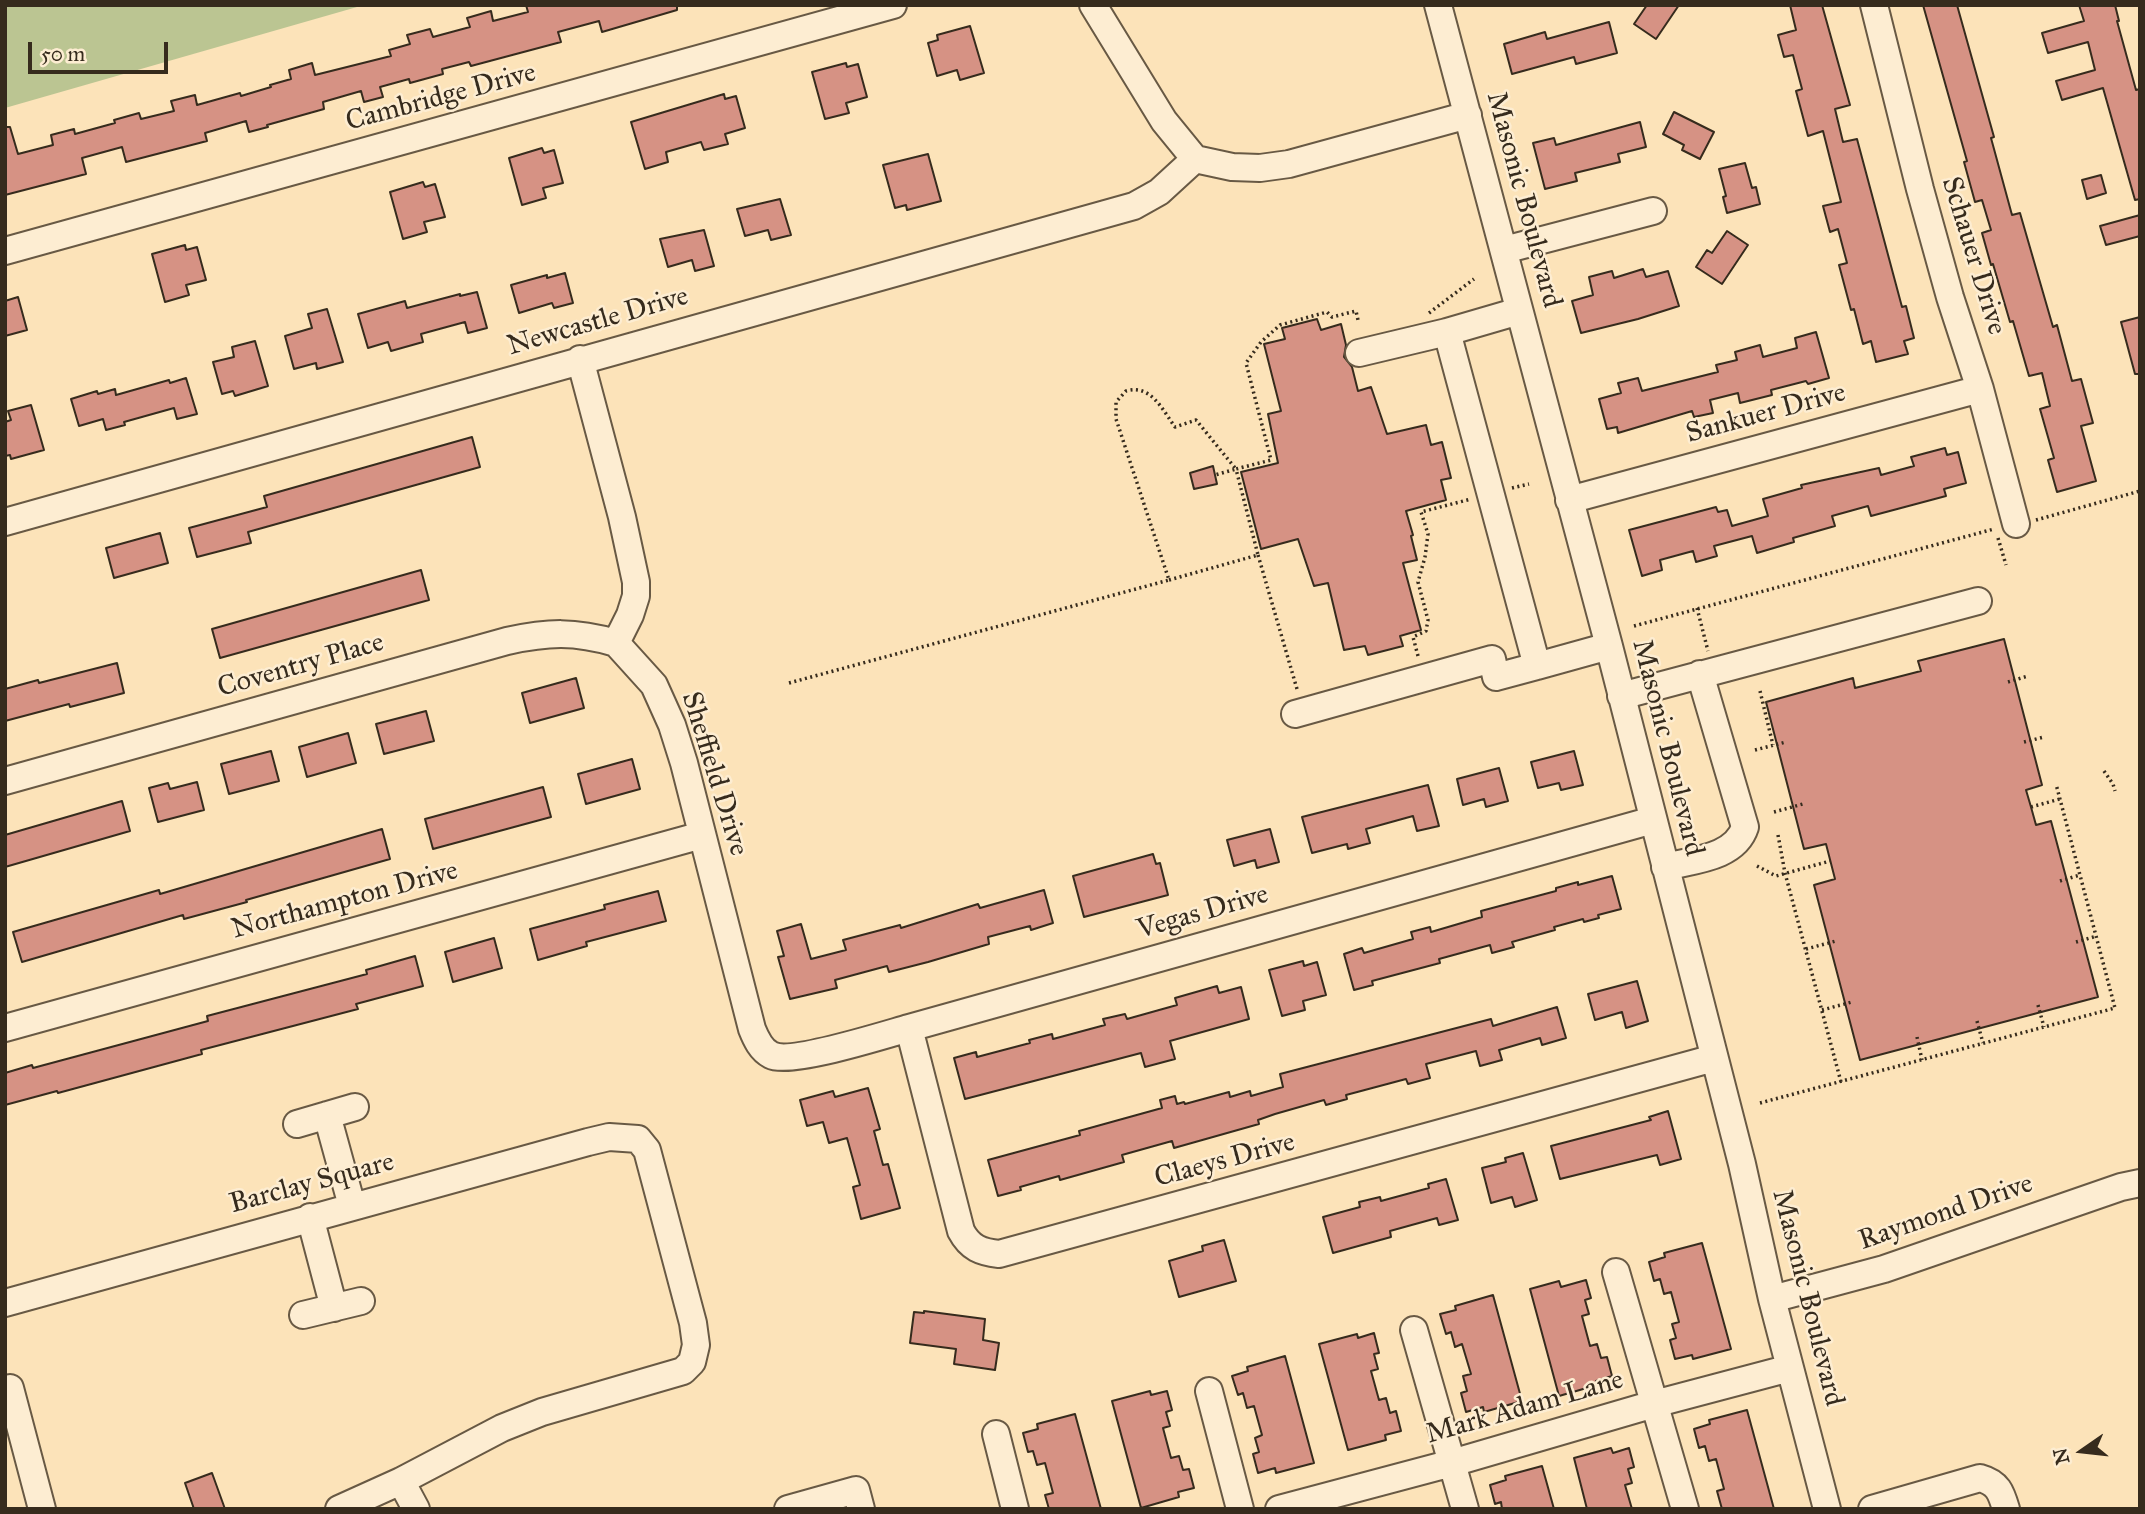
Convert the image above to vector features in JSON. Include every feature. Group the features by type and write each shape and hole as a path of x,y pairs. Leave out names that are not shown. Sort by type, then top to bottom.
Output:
{"street":[{"name":"Cambridge Drive","path":"5,251 893,5"},
{"path":"1093,5 1157,109 1195,159 1232,167 1289,164 1468,115"},
{"name":"Masonic Boulevard","path":"1438,5 1621,696 1742,1164 1772,1299 1827,1509"},
{"name":"Schauer Drive","path":"1874,5 1924,203 1950,297 1980,389 2016,524"},
{"name":"Newcastle Drive","path":"5,522 1134,206 1159,192 1195,159"},
{"path":"1504,250 1653,211"},
{"path":"1359,353 1519,311"},
{"path":"1447,332 1537,666"},
{"path":"580,359 622,517 636,582 636,596 630,615 615,643"},
{"name":"Sankuer Drive","path":"1569,500 1980,389"},
{"path":"1621,696 1704,664 1978,601"},
{"name":"Coventry Place","path":"5,781 507,641 556,632 592,636 615,643"},
{"name":"Sheffield Drive","path":"615,643 654,685 663,704 684,763 752,1029 761,1047 769,1055"},
{"path":"1296,702 1492,659 1496,677 1608,646"},
{"path":"1665,867 1733,847 1742,838 1745,827 1704,664"},
{"name":"Vegas Drive","path":"769,1055 797,1057 909,1028 1653,820"},
{"name":"Northampton Drive","path":"5,1028 702,835"},
{"name":"Claeys Drive","path":"909,1028 961,1231 975,1248 984,1253 999,1254 1714,1058"},
{"path":"297,1124 355,1107"},
{"path":"327,1115 352,1206"},
{"name":"Barclay Square","path":"5,1303 588,1142 609,1137 638,1139 647,1150 693,1323 696,1345 692,1362 683,1371 673,1375 616,1389 542,1412 502,1428 401,1481"},
{"name":"Raymond Drive","path":"1772,1299 1884,1269 2121,1187 2140,1183"},
{"path":"310,1217 334,1308"},
{"path":"1616,1272 1685,1509"},
{"path":"303,1315 361,1301"},
{"path":"1414,1330 1465,1509"},
{"name":"Mark Adam Lane","path":"1279,1509 1790,1368"},
{"path":"10,1388 43,1509"},
{"path":"1209,1391 1240,1509"},
{"path":"996,1434 1015,1509"},
{"path":"1872,1509 1980,1478 1992,1481 2001,1493 2006,1509"},
{"path":"339,1509 401,1481 416,1509"},
{"path":"788,1509 856,1490 861,1509"}],"path":[{"path":"1215,475 1271,460 1246,363 1261,342 1280,325 1326,312 1332,317 1356,311 1358,320"},
{"path":"1169,580 1115,419 1116,402 1126,391 1142,390 1156,400 1175,427 1196,420 1236,469 1296,702"},
{"path":"1503,491 1529,484"},
{"path":"2016,524 2140,491"},
{"path":"1418,656 1413,637 1426,631 1428,620 1418,582 1426,557 1427,534 1421,512 1476,498"},
{"path":"1634,626 1996,529 2006,565"},
{"path":"789,683 1258,555"},
{"path":"1697,608 1704,664"},
{"path":"2008,682 2028,676"},
{"path":"1760,691 1773,745"},
{"path":"2024,742 2044,737"},
{"path":"1755,750 1786,742"},
{"path":"2104,771 2115,791"},
{"path":"1760,1103 2115,1007 2056,784"},
{"path":"2031,807 2060,799"},
{"path":"1774,812 1803,804"},
{"path":"1778,835 1841,1082"},
{"path":"1757,866 1776,876 1830,862"},
{"path":"2060,881 2081,875"},
{"path":"2076,942 2097,936"},
{"path":"1806,949 1836,941"},
{"path":"1822,1010 1852,1002"},
{"path":"2038,1005 2043,1027"},
{"path":"1977,1021 1983,1044"},
{"path":"1917,1037 1922,1060"}],"green space":[{"path":"5,5 364,5 5,108"}],"building":[{"path":"526,5 677,5 677,10 602,32 599,21 558,32 561,42 471,66 469,62 442,69 443,74 410,83 409,79 380,87 383,97 364,102 361,91 323,102 324,109 249,132 246,121 205,133 207,141 126,162 122,147 82,158 86,174 5,195 5,127 10,127 18,154 53,145 51,135 74,129 75,134 139,113 141,119 174,111 171,101 195,95 197,105 271,87 270,85 291,79 289,70 312,63 315,75 391,56 389,50 410,44 407,35 430,29 433,37 470,27 467,18 491,11 493,21 528,12"},
{"path":"1647,5 1679,5 1656,39 1634,24"},
{"path":"1790,5 1822,5 1850,105 1835,109 1843,142 1857,139 1902,307 1906,306 1914,338 1904,341 1908,354 1876,362 1871,341 1863,344 1854,309 1851,310 1839,265 1847,263 1838,229 1830,232 1823,206 1841,202 1823,131 1808,136 1796,91 1802,89 1793,55 1784,57 1778,35 1796,30"},
{"path":"1923,5 1957,5 1994,137 1991,138 2012,215 2020,213 2053,327 2057,325 2072,381 2081,379 2093,423 2081,426 2096,481 2057,492 2048,460 2054,458 2040,409 2050,406 2042,373 2029,376 2013,321 2010,322 1993,264 1991,265 1982,233 1991,230 1982,200 1975,202 1964,162 1967,161"},
{"path":"2079,5 2115,5 2136,90 2140,89 2140,199 2135,200 2103,88 2062,100 2056,81 2095,70 2088,42 2048,53 2042,33 2084,21"},
{"path":"1609,22 1617,53 1576,64 1574,57 1512,74 1504,44 1545,32 1547,39"},
{"path":"970,26 984,73 960,80 957,70 937,76 928,43 938,40 937,35"},
{"path":"846,63 847,67 858,64 867,97 846,103 849,113 825,119 812,72"},
{"path":"724,94 725,99 736,96 745,128 725,134 728,144 704,150 701,142 666,152 668,162 645,169 631,122"},
{"path":"1674,112 1714,132 1700,159 1682,150 1684,145 1663,134"},
{"path":"1640,122 1646,147 1618,154 1620,162 1575,173 1577,181 1545,189 1533,143 1554,138 1556,145"},
{"path":"542,148 544,153 554,150 563,183 543,188 546,198 522,205 509,158"},
{"path":"928,154 941,201 907,210 906,205 895,208 883,165"},
{"path":"1745,163 1760,204 1727,213 1719,169"},
{"path":"2101,175 2106,193 2087,199 2082,180"},
{"path":"423,182 425,187 435,184 445,217 424,222 427,232 403,239 390,192"},
{"path":"780,199 791,235 771,240 768,230 745,236 737,209"},
{"path":"2140,215 2140,236 2106,245 2100,226"},
{"path":"704,230 714,266 695,271 692,260 668,267 660,239"},
{"path":"1727,231 1748,245 1722,284 1696,267 1707,250 1712,253"},
{"path":"185,245 186,250 197,247 206,280 186,285 189,295 165,302 152,254"},
{"path":"1643,269 1646,277 1668,271 1679,306 1581,333 1572,301 1593,295 1589,277 1612,271 1614,278"},
{"path":"565,273 573,303 554,308 552,303 519,313 511,285"},
{"path":"477,292 487,328 468,333 465,322 421,334 423,342 391,351 388,342 368,348 358,314 405,301 407,308"},
{"path":"18,297 27,330 5,336 5,301"},
{"path":"327,309 343,362 317,369 316,363 294,369 285,336 312,328 308,314"},
{"path":"2140,317 2140,374 2135,374 2121,322"},
{"path":"1317,319 1321,330 1341,324 1346,345 1344,357 1352,367 1358,391 1371,387 1387,434 1426,425 1431,445 1442,442 1451,478 1441,480 1446,500 1406,511 1417,560 1403,563 1421,630 1400,636 1403,646 1368,655 1365,646 1344,650 1328,583 1314,586 1298,539 1261,549 1241,472 1278,463 1268,414 1281,411 1264,344 1285,339 1282,328"},
{"path":"1816,332 1829,378 1771,390 1772,395 1740,403 1738,393 1710,400 1713,413 1694,417 1692,411 1618,433 1617,427 1607,429 1599,399 1621,393 1618,383 1638,378 1642,391 1718,372 1716,365 1737,360 1735,352 1760,345 1763,357 1797,348 1795,338"},
{"path":"255,341 268,386 235,396 233,391 222,394 213,362 234,357 232,347"},
{"path":"186,378 197,414 177,419 174,408 106,430 103,419 79,426 71,399 115,389 116,395"},
{"path":"31,405 44,450 11,459 10,455 5,456 5,422 11,420 8,411"},
{"path":"472,437 480,467 248,532 251,543 197,557 189,528 267,507 264,496"},
{"path":"1945,448 1947,455 1958,452 1966,483 1944,489 1946,496 1871,516 1868,506 1832,516 1835,526 1793,538 1794,542 1757,553 1752,536 1714,546 1717,556 1696,562 1693,551 1660,560 1662,570 1642,576 1629,530 1716,507 1718,512 1727,510 1732,526 1768,516 1763,499 1802,488 1801,485 1879,468 1881,475 1914,466 1911,457"},
{"path":"1213,466 1217,484 1194,489 1190,473"},
{"path":"160,533 168,563 114,578 106,548"},
{"path":"421,570 429,600 220,658 212,629"},
{"path":"2004,639 2042,785 2026,790 2036,825 2051,821 2098,997 1860,1060 1814,885 1835,879 1826,844 1804,849 1766,702 1853,678 1855,688 1921,671 1918,661"},
{"path":"117,663 124,693 5,721 5,689"},
{"path":"576,678 584,708 530,723 522,693"},
{"path":"426,711 434,741 384,754 376,724"},
{"path":"348,733 356,763 307,777 299,747"},
{"path":"271,751 279,781 229,794 221,764"},
{"path":"1574,751 1583,785 1561,790 1559,783 1538,788 1531,762"},
{"path":"632,759 640,789 586,804 578,774"},
{"path":"1499,768 1508,801 1486,807 1484,799 1463,805 1457,779"},
{"path":"197,782 204,810 158,822 149,788 168,783 170,789"},
{"path":"1428,785 1439,826 1417,831 1413,816 1366,829 1370,843 1348,849 1347,844 1312,853 1302,817"},
{"path":"543,787 551,817 433,849 425,819"},
{"path":"122,801 130,831 5,867 5,835"},
{"path":"382,829 390,859 246,900 247,902 184,919 183,915 22,962 13,932 159,890 160,894"},
{"path":"1270,829 1279,862 1257,868 1255,860 1234,866 1227,840"},
{"path":"1153,854 1156,864 1160,863 1168,895 1084,917 1073,876"},
{"path":"1612,876 1621,909 1598,915 1599,918 1584,922 1583,919 1554,927 1555,930 1512,942 1514,947 1492,953 1490,945 1439,959 1440,963 1372,981 1373,985 1354,990 1344,954 1362,948 1364,953 1413,939 1411,932 1430,927 1431,932 1482,917 1481,911 1556,891 1556,888 1578,882 1578,885"},
{"path":"1044,890 1053,923 1031,930 1030,926 988,937 989,944 928,962 889,972 887,966 835,980 837,988 790,999 778,957 784,956 777,931 801,924 811,959 846,950 843,940 900,925 901,928 978,904 980,908"},
{"path":"658,891 666,921 586,942 587,946 538,960 530,929 605,909 604,905"},
{"path":"494,938 502,968 453,982 445,952"},
{"path":"415,956 423,986 356,1004 358,1009 201,1050 202,1054 5,1105 5,1073 32,1065 33,1068 208,1021 207,1016 367,974 366,970"},
{"path":"1303,961 1304,966 1317,962 1326,995 1303,1001 1305,1010 1282,1016 1269,970"},
{"path":"1637,981 1648,1021 1626,1028 1622,1012 1595,1020 1588,994"},
{"path":"1217,986 1219,993 1241,987 1249,1019 1170,1041 1175,1059 1145,1067 1141,1053 965,1099 954,1058 976,1052 977,1057 1030,1043 1029,1040 1052,1034 1053,1039 1105,1025 1103,1019 1125,1014 1127,1019 1177,1005 1175,998"},
{"path":"1557,1007 1566,1038 1542,1045 1540,1038 1499,1050 1502,1060 1480,1066 1476,1051 1426,1064 1430,1078 1408,1084 1406,1079 1346,1095 1347,1099 1326,1105 1324,1100 1258,1120 1259,1124 1174,1148 1172,1141 1122,1155 1124,1162 1060,1180 1059,1176 998,1196 988,1160 1080,1135 1079,1131 1162,1108 1160,1100 1175,1096 1177,1104 1185,1104 1229,1092 1230,1097 1250,1091 1251,1096 1283,1087 1280,1074 1491,1019 1493,1026"},
{"path":"868,1088 880,1129 874,1131 883,1165 888,1164 900,1208 861,1219 853,1187 860,1185 847,1138 829,1143 823,1122 807,1126 800,1100 833,1091 835,1097"},
{"path":"1668,1111 1681,1159 1660,1165 1657,1155 1560,1179 1551,1146 1651,1120 1649,1117"},
{"path":"1523,1153 1537,1200 1515,1207 1512,1197 1491,1203 1482,1168 1506,1162 1505,1158"},
{"path":"1446,1179 1458,1220 1439,1225 1437,1218 1390,1231 1391,1237 1333,1253 1323,1217 1360,1207 1359,1202 1380,1197 1381,1201 1429,1188 1428,1184"},
{"path":"1224,1240 1236,1281 1179,1297 1169,1261 1203,1251 1202,1246"},
{"path":"1702,1243 1731,1349 1693,1359 1692,1355 1675,1359 1670,1340 1676,1338 1672,1324 1679,1322 1671,1292 1664,1294 1660,1279 1654,1281 1649,1262 1665,1257 1664,1253"},
{"path":"1586,1280 1591,1298 1585,1300 1589,1314 1582,1316 1590,1346 1597,1344 1601,1358 1607,1357 1612,1376 1596,1381 1597,1385 1559,1396 1530,1289 1559,1281 1561,1287"},
{"path":"1493,1295 1522,1401 1484,1412 1483,1407 1466,1412 1461,1393 1467,1391 1463,1376 1471,1374 1462,1344 1455,1347 1451,1332 1446,1334 1440,1314 1456,1310 1455,1306"},
{"path":"914,1312 985,1319 983,1340 999,1343 995,1370 954,1364 956,1349 910,1343"},
{"path":"1374,1333 1379,1353 1374,1354 1378,1369 1371,1371 1379,1400 1386,1398 1390,1413 1396,1411 1401,1431 1385,1435 1386,1440 1348,1450 1319,1344 1357,1334 1358,1338"},
{"path":"1285,1356 1314,1463 1276,1473 1275,1468 1258,1473 1253,1454 1259,1452 1255,1438 1262,1435 1254,1406 1247,1408 1243,1393 1238,1395 1232,1376 1248,1371 1247,1367"},
{"path":"1150,1391 1151,1395 1167,1391 1172,1410 1166,1412 1170,1426 1163,1428 1171,1458 1179,1456 1183,1470 1189,1469 1194,1488 1178,1492 1179,1497 1141,1508 1112,1401"},
{"path":"1747,1410 1774,1509 1722,1509 1717,1491 1724,1489 1716,1459 1709,1461 1705,1446 1699,1448 1694,1429 1710,1424 1709,1420"},
{"path":"1075,1414 1101,1509 1049,1509 1045,1495 1053,1493 1045,1463 1037,1465 1033,1451 1028,1452 1023,1433 1038,1429 1037,1424"},
{"path":"1611,1448 1613,1453 1629,1448 1634,1467 1628,1469 1632,1483 1625,1485 1632,1509 1587,1509 1574,1458"},
{"path":"1542,1466 1554,1509 1502,1509 1501,1502 1495,1504 1490,1485 1506,1480 1505,1476"},
{"path":"212,1473 225,1509 194,1509 185,1483"}]}
